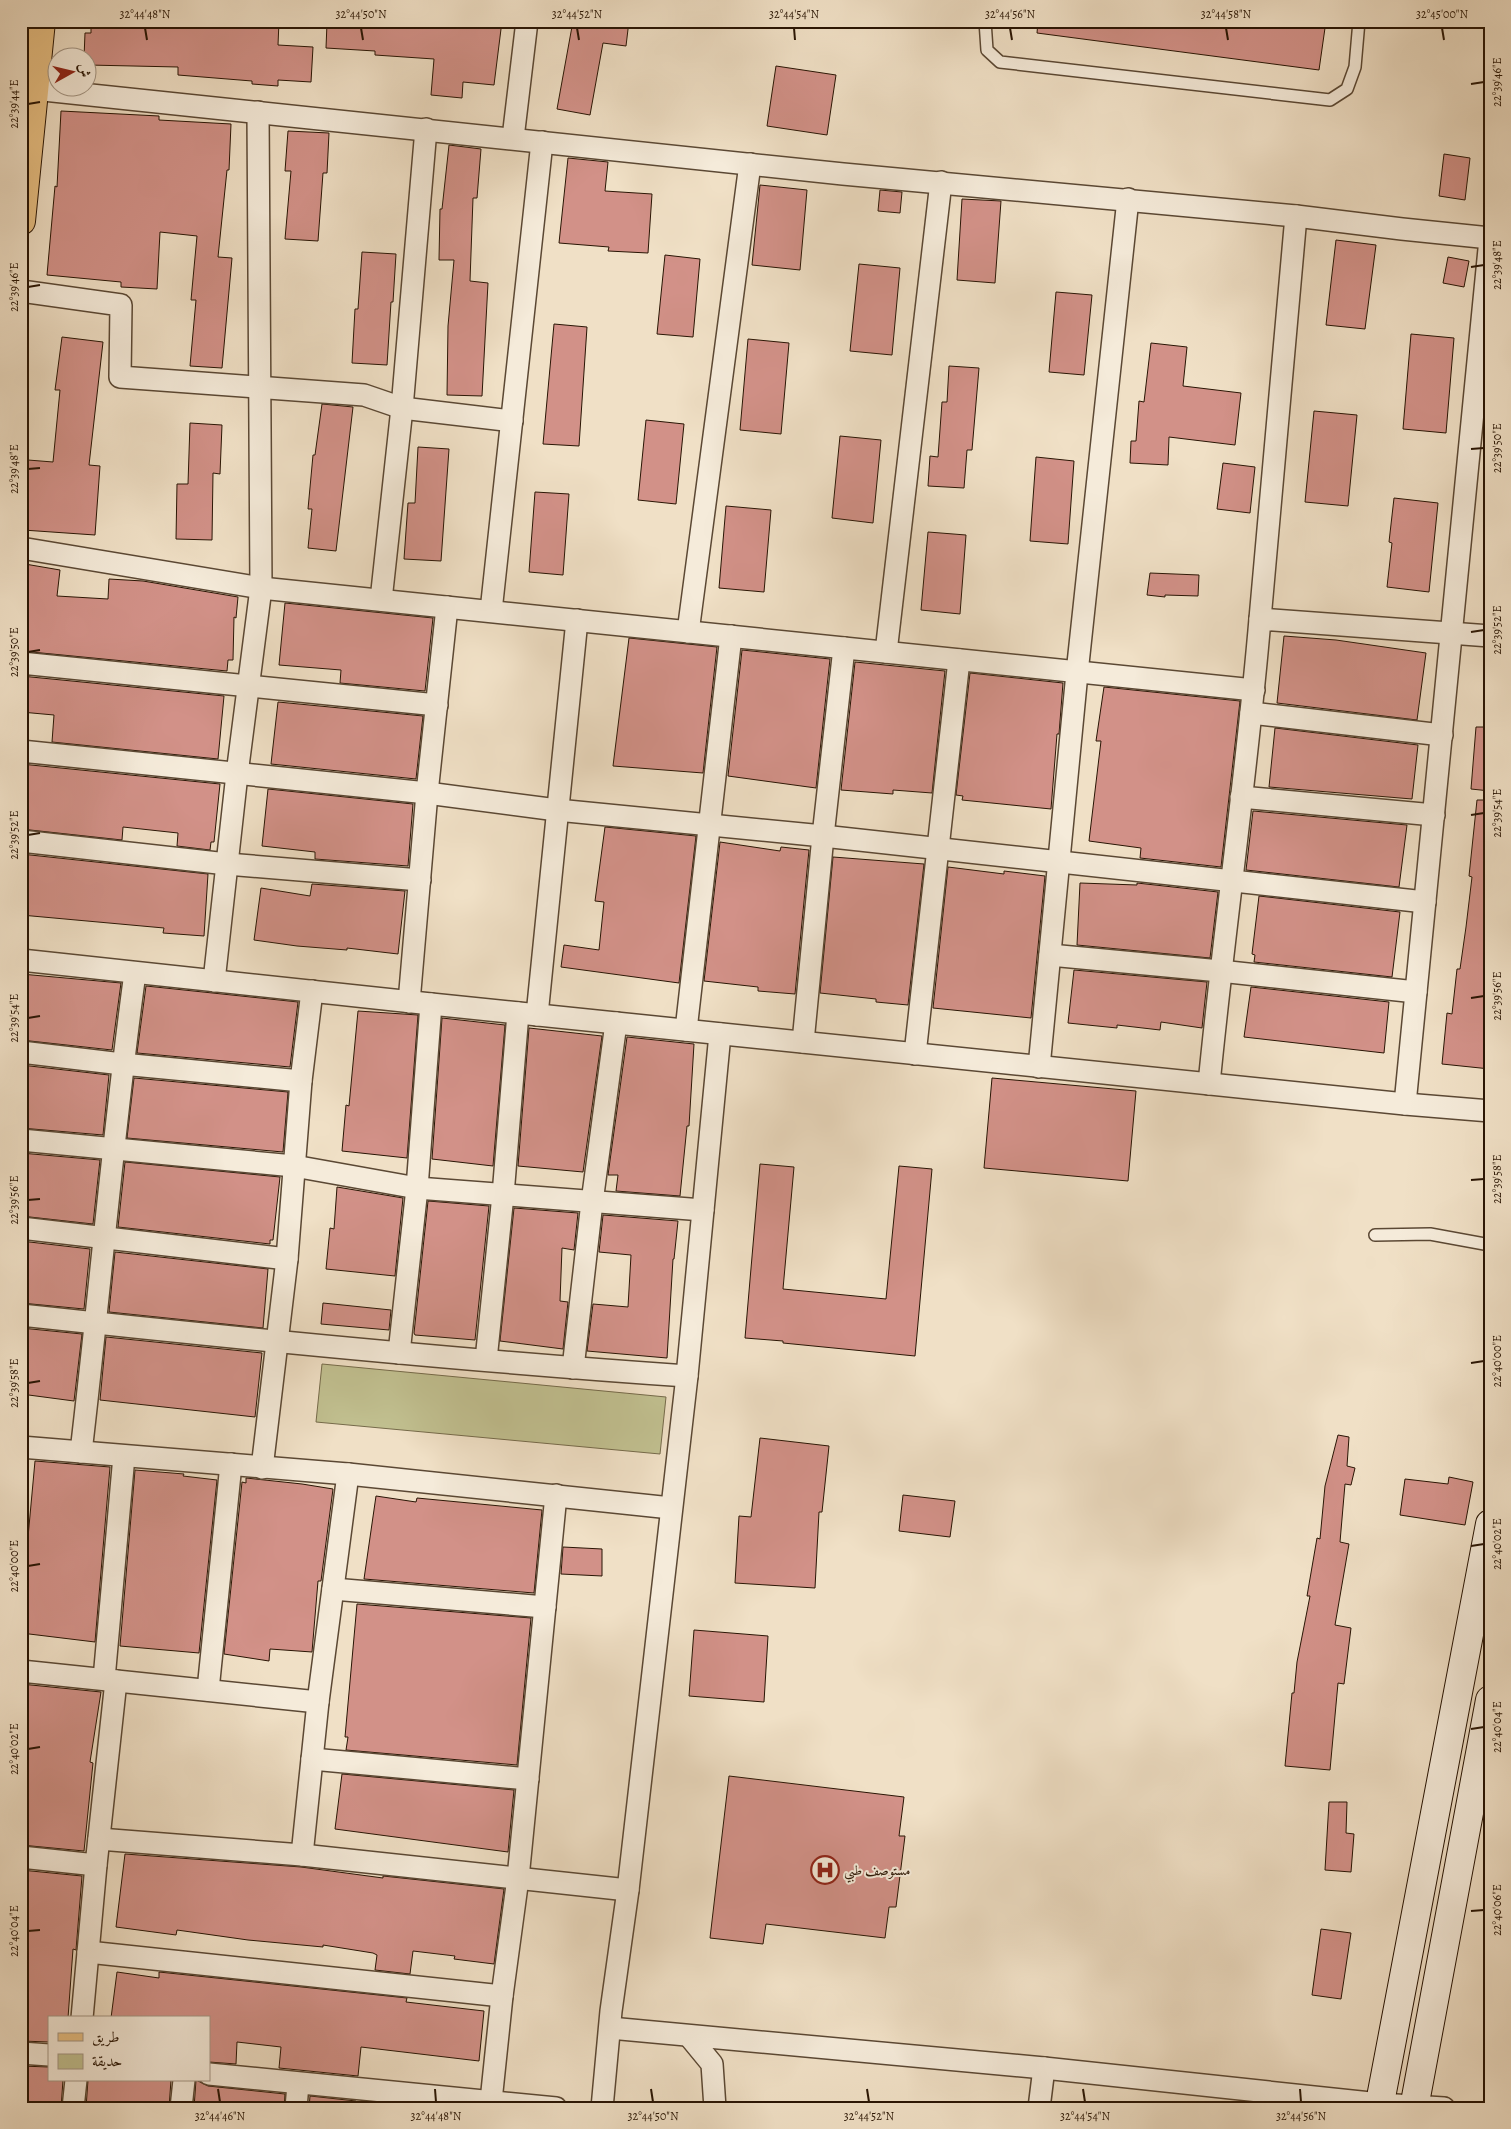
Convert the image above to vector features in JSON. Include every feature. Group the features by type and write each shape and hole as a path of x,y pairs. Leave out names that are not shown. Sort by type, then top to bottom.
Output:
{"main road":[{"path":"21,221 41,21"},
{"path":"1379,2106 1490,1524"},
{"path":"1414,2107 1481,1800 1490,1700"}],"street":[{"path":"513,138 527,21"},
{"path":"34,90 426,129 750,164 1296,216 1490,239 1404,1104"},
{"path":"214,981 237,774 261,588 258,112"},
{"path":"381,600 402,408 426,129"},
{"path":"491,611 542,142"},
{"path":"688,632 750,164"},
{"path":"886,652 941,182"},
{"path":"1039,1067 1077,673 1128,199"},
{"path":"1209,1084 1220,970 1254,690 1296,216"},
{"path":"21,291 121,305 120,377 364,396 402,408 512,421"},
{"path":"21,548 261,588 1254,690"},
{"path":"409,1002 427,793 447,607"},
{"path":"1260,618 1490,636"},
{"path":"486,1360 503,1195 557,810 577,620"},
{"path":"686,1030 732,636"},
{"path":"803,1042 822,836 844,648"},
{"path":"916,1054 940,848 959,660"},
{"path":"21,663 437,705"},
{"path":"1251,713 1442,735"},
{"path":"21,751 427,793 557,810 940,848 1060,863 1425,902"},
{"path":"1241,797 1434,815"},
{"path":"21,841 227,864 420,880"},
{"path":"1050,954 1220,970 1416,992"},
{"path":"21,960 1039,1067 1490,1111"},
{"path":"81,1452 97,1323 122,1064 135,973"},
{"path":"262,1468 287,1259 301,1081 312,991"},
{"path":"399,1353 417,1188 430,1004"},
{"path":"573,1368 592,1202 616,1023"},
{"path":"602,2108 687,1376 720,1034"},
{"path":"21,1052 122,1064 301,1081"},
{"path":"21,1140 294,1166 417,1188 703,1210"},
{"path":"21,1228 287,1259"},
{"path":"21,1315 276,1342 687,1376"},
{"path":"21,1447 348,1474 671,1508"},
{"path":"82,2016 99,1839 124,1456"},
{"path":"208,1690 231,1464"},
{"path":"302,1855 318,1702 348,1474"},
{"path":"491,2101 502,1996 518,1878 556,1495"},
{"path":"333,1589 545,1607"},
{"path":"21,1671 318,1702"},
{"path":"312,1759 528,1779"},
{"path":"99,1839 302,1855 628,1890"},
{"path":"21,1857 96,1865"},
{"path":"88,1952 502,1996"},
{"path":"610,2028 1044,2068 1379,2106 1444,2108"},
{"path":"689,2036 712,2064 715,2108"},
{"path":"21,2053 48,2055"},
{"path":"1039,2108 1044,2068"},
{"path":"210,2074 298,2084 412,2101 491,2101 556,2108"},
{"path":"73,2108 76,2082"},
{"path":"181,2108 184,2082"},
{"path":"296,2108 298,2084"}],"lane":[{"path":"985,21 986,50 1000,62 1330,100 1347,89 1355,67 1359,21"},
{"path":"1375,1235 1430,1234 1490,1245"}],"green space":[{"path":"322,1364 666,1397 660,1454 316,1422"}],"building":[{"path":"91,21 279,21 278,45 313,47 311,82 278,80 278,86 252,84 252,81 178,75 178,67 98,65 98,48 84,48 85,33 91,33"},
{"path":"349,21 431,21 473,26 473,21 502,21 494,85 463,82 462,98 431,95 434,59 375,55 375,51 326,48 327,23 348,24"},
{"path":"573,21 629,21 626,46 603,43 590,115 557,109"},
{"path":"1038,21 1326,21 1319,70 1037,33"},
{"path":"776,66 836,75 827,135 767,126"},
{"path":"61,111 159,116 159,120 231,124 229,170 227,170 218,257 232,258 222,368 190,366 196,300 191,300 197,236 160,232 157,289 121,287 121,282 47,275 55,186 57,187"},
{"path":"288,131 329,133 327,173 323,173 318,241 285,239 291,171 285,171"},
{"path":"449,145 481,149 477,198 473,198 470,281 488,283 482,396 447,395 448,326 454,260 439,260 440,209 442,209"},
{"path":"1444,154 1470,158 1465,200 1439,196"},
{"path":"568,158 608,162 605,191 652,194 648,253 608,251 609,247 559,243"},
{"path":"760,185 807,190 800,270 752,265"},
{"path":"880,190 902,192 900,213 878,211"},
{"path":"962,199 1001,201 995,283 957,280"},
{"path":"1336,240 1376,245 1365,329 1326,325"},
{"path":"362,252 396,254 387,365 352,363 355,309 358,309"},
{"path":"665,255 700,259 693,337 657,334"},
{"path":"1448,257 1469,261 1464,287 1443,283"},
{"path":"859,264 900,268 892,355 850,351"},
{"path":"1056,292 1092,295 1084,375 1049,372"},
{"path":"554,324 587,327 579,446 543,444"},
{"path":"1411,334 1454,338 1446,433 1403,429"},
{"path":"62,337 103,342 89,465 100,466 95,535 23,530 28,460 53,462 60,390 55,390"},
{"path":"748,339 789,343 781,434 740,430"},
{"path":"1151,343 1187,347 1183,386 1241,393 1235,445 1169,437 1168,465 1130,463 1131,441 1136,441 1139,401 1144,402"},
{"path":"949,366 979,368 972,450 967,450 964,488 928,486 930,456 938,457 942,402 947,402"},
{"path":"322,404 353,407 336,551 308,548 312,509 308,509 313,455 315,455"},
{"path":"1314,411 1357,415 1348,506 1305,502"},
{"path":"646,420 684,424 676,504 638,500"},
{"path":"190,423 222,425 220,474 213,473 212,540 176,539 177,484 188,484"},
{"path":"840,436 881,440 873,523 832,518"},
{"path":"418,447 449,449 441,561 404,559 408,503 415,503"},
{"path":"1036,457 1074,461 1068,544 1030,541"},
{"path":"1223,463 1255,467 1250,513 1217,509"},
{"path":"535,492 569,494 563,575 529,572"},
{"path":"1394,498 1438,503 1429,592 1387,587 1392,543 1389,542"},
{"path":"726,506 771,510 764,592 719,588"},
{"path":"928,532 966,535 960,614 921,610"},
{"path":"25,564 60,570 57,596 108,599 109,579 143,581 238,597 236,618 234,617 233,660 228,660 227,671 21,651 21,584"},
{"path":"1150,573 1199,575 1198,596 1165,595 1165,597 1147,595"},
{"path":"285,603 433,618 425,691 340,683 341,670 279,665"},
{"path":"1284,636 1336,640 1426,653 1417,720 1277,703"},
{"path":"629,638 717,647 703,773 613,766"},
{"path":"742,650 830,659 816,788 728,776"},
{"path":"855,662 945,671 932,793 893,790 893,794 841,790"},
{"path":"970,673 1063,683 1051,809 962,800 963,796 956,795"},
{"path":"21,676 224,696 218,759 52,742 54,715 21,712"},
{"path":"1104,687 1240,701 1221,867 1140,858 1141,848 1089,841 1101,741 1096,741"},
{"path":"278,702 423,716 416,779 271,764"},
{"path":"1476,727 1490,727 1490,791 1471,789"},
{"path":"1275,728 1418,745 1412,799 1269,787"},
{"path":"21,764 220,784 214,842 211,842 210,850 177,846 178,833 123,827 122,840 21,829"},
{"path":"268,789 413,804 408,866 315,859 315,852 262,846"},
{"path":"1477,800 1490,800 1490,1069 1442,1064 1447,1013 1452,1014 1457,969 1460,969 1466,927 1472,877 1469,876"},
{"path":"1253,811 1407,825 1399,887 1246,870"},
{"path":"605,827 696,836 679,983 561,967 564,945 599,950 604,902 595,901"},
{"path":"720,842 780,851 781,847 809,850 795,994 758,991 758,987 704,981"},
{"path":"21,854 208,874 204,936 163,933 164,928 21,915"},
{"path":"833,857 924,864 908,1005 876,1002 876,999 820,993"},
{"path":"948,867 1004,874 1004,871 1045,876 1031,1018 933,1008"},
{"path":"1080,883 1137,885 1137,883 1218,892 1210,958 1077,945"},
{"path":"312,884 405,891 398,954 347,948 347,950 297,946 254,940 261,888 310,896"},
{"path":"1259,896 1400,912 1392,977 1254,962 1255,955 1252,954"},
{"path":"1074,970 1207,982 1202,1028 1161,1022 1160,1030 1117,1025 1117,1028 1068,1023"},
{"path":"21,974 121,983 112,1050 21,1040"},
{"path":"146,986 298,1002 290,1067 137,1053"},
{"path":"1251,987 1389,1002 1384,1053 1244,1037"},
{"path":"358,1011 418,1015 407,1158 342,1151 346,1105 349,1106"},
{"path":"442,1018 505,1025 493,1166 432,1159"},
{"path":"529,1028 602,1036 583,1172 518,1166"},
{"path":"627,1037 694,1044 689,1126 687,1126 680,1196 616,1191 618,1175 608,1175"},
{"path":"21,1065 109,1075 103,1135 21,1128"},
{"path":"134,1078 288,1092 283,1152 127,1138"},
{"path":"992,1078 1136,1091 1128,1181 984,1168"},
{"path":"21,1153 100,1160 93,1224 21,1216"},
{"path":"125,1162 280,1177 273,1240 270,1240 270,1244 118,1227"},
{"path":"760,1164 794,1167 783,1289 886,1299 899,1166 932,1169 915,1356 745,1338"},
{"path":"337,1187 403,1198 395,1276 326,1269 330,1228 334,1229"},
{"path":"428,1201 489,1206 475,1340 415,1335 414,1333"},
{"path":"514,1208 578,1213 574,1250 562,1248 560,1301 568,1302 563,1349 500,1341"},
{"path":"603,1215 678,1221 673,1259 667,1358 587,1351 593,1304 628,1307 631,1255 599,1252"},
{"path":"21,1241 90,1249 84,1309 21,1303"},
{"path":"115,1252 268,1269 263,1328 109,1312"},
{"path":"323,1303 391,1310 389,1330 321,1324"},
{"path":"21,1328 82,1334 74,1401 21,1394"},
{"path":"106,1337 262,1353 255,1417 100,1400"},
{"path":"1338,1435 1349,1437 1347,1466 1355,1468 1351,1485 1345,1484 1340,1542 1349,1544 1335,1625 1351,1628 1344,1684 1338,1683 1330,1770 1285,1766 1292,1693 1294,1693 1297,1662 1310,1596 1307,1596 1317,1538 1320,1539 1325,1486"},
{"path":"760,1438 829,1446 822,1512 819,1512 815,1588 735,1583 739,1516 751,1517"},
{"path":"35,1461 110,1467 95,1642 21,1633 21,1570 25,1570"},
{"path":"135,1470 184,1474 183,1476 217,1480 199,1653 120,1646"},
{"path":"1449,1477 1473,1482 1465,1525 1400,1515 1405,1479 1448,1484"},
{"path":"246,1478 333,1489 321,1581 318,1581 312,1652 270,1649 269,1661 224,1654 242,1482 246,1483"},
{"path":"903,1495 955,1501 950,1537 899,1531"},
{"path":"376,1496 416,1502 417,1498 542,1510 534,1593 364,1579"},
{"path":"563,1547 602,1549 602,1576 561,1574"},
{"path":"357,1604 531,1618 517,1765 346,1750 348,1737 345,1737"},
{"path":"694,1630 768,1636 764,1702 689,1696"},
{"path":"21,1684 101,1692 90,1762 93,1763 84,1851 21,1845"},
{"path":"342,1774 514,1790 508,1852 335,1829"},
{"path":"729,1776 904,1797 899,1836 905,1836 896,1907 889,1907 885,1938 766,1924 763,1944 710,1938"},
{"path":"1329,1802 1347,1802 1346,1833 1354,1834 1351,1872 1325,1870"},
{"path":"125,1854 301,1867 383,1878 383,1876 504,1889 494,1964 454,1959 455,1956 413,1951 410,1974 375,1970 377,1955 373,1953 323,1945 323,1947 248,1940 177,1930 176,1935 116,1927"},
{"path":"21,1870 82,1876 76,1950 73,1949 68,2016 48,2016 48,2042 21,2041"},
{"path":"1321,1929 1351,1933 1341,1999 1312,1995"},
{"path":"117,1972 159,1978 159,1972 407,1998 406,2002 484,2011 479,2061 361,2047 358,2076 279,2068 281,2047 237,2042 236,2064 210,2062 210,2016 111,2016"},
{"path":"21,2066 48,2067 48,2082 63,2082 61,2108 21,2108"},
{"path":"88,2082 171,2082 169,2108 86,2108"},
{"path":"196,2082 208,2086 285,2094 284,2108 194,2108"},
{"path":"310,2096 356,2101 355,2108 309,2108"}],"place":[{"name":"مستوصف طبي","path":"825,1870"}]}
